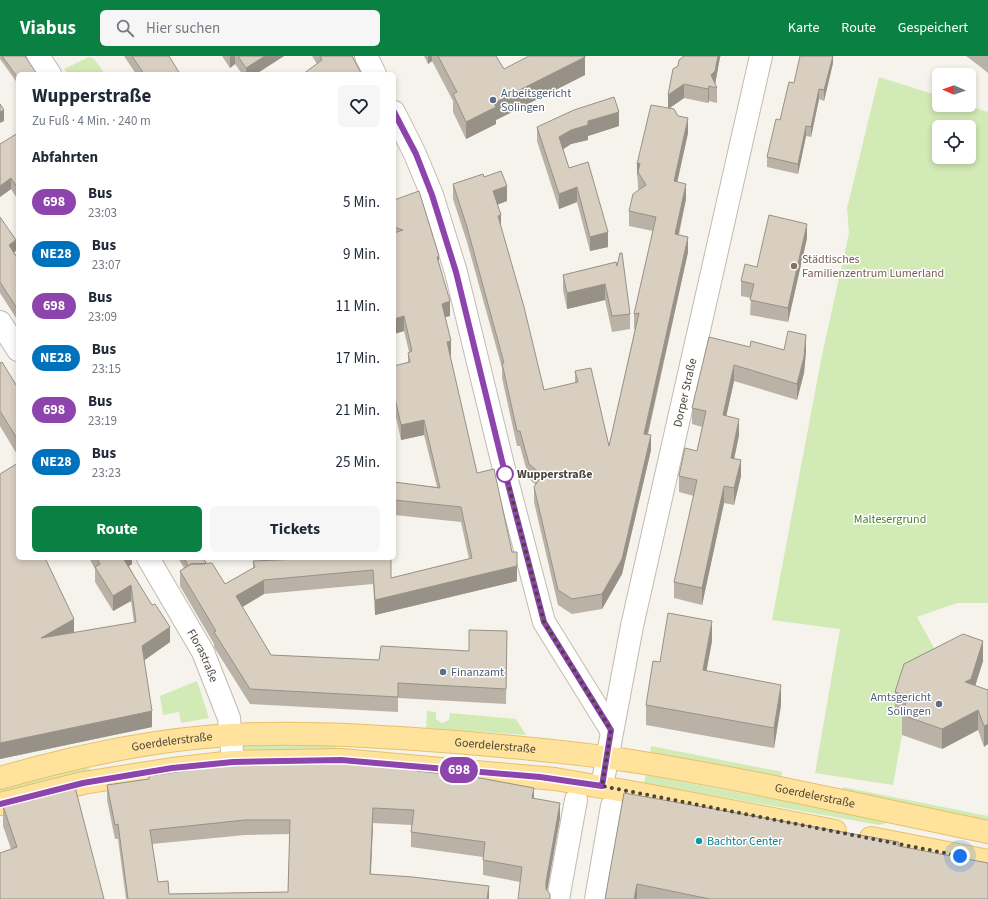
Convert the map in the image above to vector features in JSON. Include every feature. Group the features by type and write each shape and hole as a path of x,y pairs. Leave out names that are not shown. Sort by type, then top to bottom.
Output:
{"main road":[{"name":"Goerdelerstraße","path":"0,778 94,754 161,743 231,735 343,735 400,738 558,751 607,757 812,795 988,832"},
{"name":"Goerdelerstraße","path":"0,804 83,783 172,768 233,762 341,760 540,777 602,786 988,861"}],"street":[{"path":"38,56 49,72"},
{"path":"366,56 374,72"},
{"name":"Dorper Straße","path":"611,730 636,610 761,56"},
{"path":"396,116 416,154 432,195 456,272 502,461 544,622 611,730 602,786"},
{"path":"0,322 13,347"},
{"name":"Florastraße","path":"149,560 203,652 229,718 233,762"},
{"path":"558,899 576,800"},
{"path":"596,899 612,806"}],"green space":[{"path":"89,57 94,59 104,72 66,72 64,69"},
{"name":"Maltesergrund","path":"879,77 932,94 932,112 976,112 976,108 988,112 988,603 957,603 917,617 943,664 908,716 902,735 893,785 815,773 840,629 772,620 822,355 849,233 847,208"},
{"path":"197,681 209,718 181,723 179,712 163,715 160,696"},
{"path":"427,711 436,712 436,719 442,723 449,720 450,713 516,719 526,735 426,728"},
{"path":"244,746 337,746 336,750 255,751 244,750"},
{"path":"651,746 782,772 781,780 650,755"},
{"path":"74,768 89,768 90,770 0,795 0,789"},
{"path":"646,775 880,819 887,823 879,825 644,783"},
{"path":"843,787 988,816 988,823 842,793"}],"building":[{"path":"2,56 25,56 36,72 16,72 16,75"},
{"path":"132,56 169,56 179,72 143,72"},
{"path":"238,56 265,56 246,68"},
{"path":"320,56 352,56 360,72 306,72 322,60"},
{"path":"438,56 496,56 504,69 529,56 585,57 494,103 496,107 466,122 453,94 457,92"},
{"path":"683,56 718,56 715,71 711,75 717,88 709,86 708,89 684,84 668,95 673,69 678,66 679,60"},
{"path":"800,56 833,56 824,90 819,89 811,127 806,126 798,164 767,157 776,119 780,120 789,82 794,83"},
{"path":"614,97 619,112 588,121 588,125 571,130 559,137 569,168 588,162 608,232 590,237 577,187 559,194 537,127 574,110"},
{"path":"0,104 4,110 0,112"},
{"path":"651,105 674,109 678,116 688,118 674,181 686,184 675,234 688,237 644,434 651,435 622,559 602,594 572,599 558,590 534,487 542,475 529,464 520,431 517,431 502,363 504,363 467,227 453,184 483,174 484,177 501,171 507,186 493,191 501,215 498,216 524,307 544,390 578,382 575,371 591,368 609,446 639,313 634,314 656,217 629,211 633,194 646,185 638,172 640,163 637,164"},
{"path":"16,134 16,186 11,178 0,186 0,144"},
{"path":"419,191 439,256 437,257 450,301 442,304 451,341 447,342 477,473 494,469 512,552 517,552 517,566 375,600 373,570 264,580 236,596 271,655 379,660 381,646 469,651 469,630 507,631 506,689 398,683 398,697 250,689 214,632 216,631 180,571 191,564 212,563 225,584 255,567 253,561 391,560 391,578 472,558 461,507 396,500 396,482 440,488 424,420 401,425 396,403 396,366 410,362 408,353 412,351 404,316 396,318 396,232 403,230 396,228 396,199"},
{"path":"769,215 807,224 788,308 750,300 754,284 741,281 745,264 757,267"},
{"path":"0,217 16,240 9,245 16,256 16,307 0,282"},
{"path":"620,253 622,253 630,314 612,316 605,284 567,293 563,275 616,262 617,266"},
{"path":"788,331 806,335 804,357 797,384 734,365 723,415 739,419 731,458 741,460 734,488 724,486 702,588 674,582 697,480 679,476 685,448 697,451 706,411 692,408 709,337 750,347 751,341 784,350"},
{"path":"2,362 16,385 16,437 0,411 0,363"},
{"path":"16,464 16,560 46,560 74,619 41,638 136,622 131,585 113,596 95,567 100,564 98,560 124,560 152,605 155,604 170,627 142,646 152,711 0,743 0,474"},
{"path":"185,560 204,560 206,563 191,564 188,566"},
{"path":"668,613 712,621 703,670 781,685 774,728 646,705 653,661 660,662"},
{"name":"Amtsgericht Solingen","path":"963,634 983,641 971,679 965,682 988,690 988,724 984,726 978,710 942,729 902,715 908,696 895,692 904,664"},
{"path":"269,762 352,762 417,766 417,771 480,778 534,788 532,798 560,803 546,882 546,889 550,894 550,899 518,899 522,867 483,860 485,842 411,832 414,810 373,808 370,874 413,877 489,886 487,899 128,899 118,824 115,825 107,785 149,779 149,776 217,766","holes":["245,820 290,820 288,892 169,894 168,881 158,882 150,830"]},
{"path":"75,787 104,899 0,899 0,853 17,847 3,806"},
{"name":"Bachtor Center","path":"624,793 899,842 898,846 988,863 988,899 710,899 637,884 634,899 605,899"}],"bus line":[{"name":"698","path":"0,804 83,783 172,768 233,762 341,760 540,777 602,786 611,730 544,622 502,461 456,272 432,195 416,154 396,116"}],"place":[{"name":"Arbeitsgericht Solingen","path":"493,100"},
{"name":"Städtisches Familienzentrum Lumerland","path":"794,266"},
{"name":"Wupperstraße","path":"505,474"},
{"name":"Finanzamt","path":"443,672"},
{"name":"Amtsgericht Solingen","path":"939,704"},
{"name":"Bachtor Center","path":"699,841"}],"route":[{"path":"505,474 505,471 544,622 611,730 602,786 960,856"}]}
